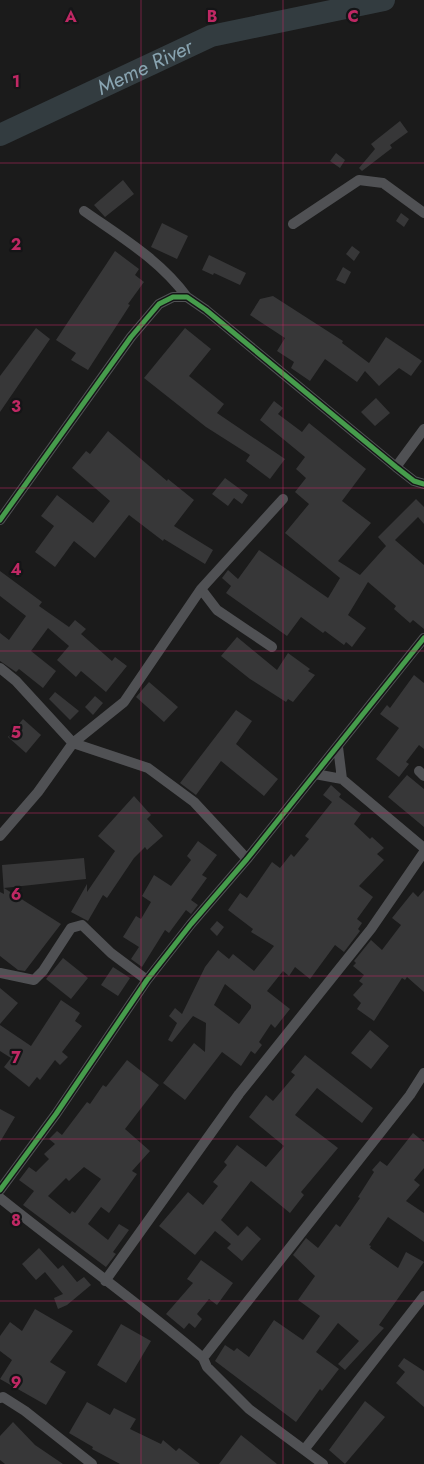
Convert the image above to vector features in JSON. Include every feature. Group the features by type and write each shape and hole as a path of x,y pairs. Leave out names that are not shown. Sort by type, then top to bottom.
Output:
{"street":[{"path":"293,224 359,180 383,184 424,213"},
{"path":"84,211 150,258 172,276 188,296 250,344 396,467 414,481 424,484"},
{"path":"0,520 131,337 159,304 173,297 188,296"},
{"path":"396,467 424,429"},
{"path":"0,836 38,792 73,742 124,702 201,589 283,498"},
{"path":"201,589 218,610 272,647"},
{"path":"0,1190 56,1114 147,980 191,924 338,748 424,638"},
{"path":"0,668 16,681 73,742 148,768 194,802 247,859"},
{"path":"338,748 342,779"},
{"path":"315,774 342,779 424,848"},
{"path":"105,1281 240,1094 371,929 424,852"},
{"path":"0,973 34,980 44,971 71,928 82,926 111,953 147,980"},
{"path":"203,1358 410,1095 424,1073"},
{"path":"0,1198 105,1281 156,1318 203,1358 207,1367 249,1409 323,1464"},
{"path":"304,1450 424,1296"},
{"path":"0,1398 4,1397 25,1411 92,1464"}],"building":[{"path":"400,121 408,132 390,145 392,148 362,171 359,168 375,149 371,144"},
{"path":"336,153 345,160 340,168 330,161"},
{"path":"123,180 134,194 105,217 94,205"},
{"path":"401,213 409,219 404,227 396,221"},
{"path":"162,223 188,236 177,259 151,247"},
{"path":"352,246 360,252 354,261 346,254"},
{"path":"115,251 139,269 135,275 144,282 128,304 130,305 88,370 71,360 76,353 56,340"},
{"path":"209,255 246,273 240,285 214,273 213,275 202,270"},
{"path":"343,267 351,272 345,284 336,280"},
{"path":"273,296 343,341 342,343 369,363 386,337 422,361 411,376 399,368 379,386 365,371 357,382 325,359 310,381 291,368 294,362 277,351 285,338 250,315 260,299"},
{"path":"36,328 50,339 0,412 0,376"},
{"path":"185,328 211,349 189,376 224,404 217,413 285,459 270,479 246,461 250,455 206,427 144,378"},
{"path":"376,398 390,413 375,426 361,412"},
{"path":"274,401 283,408 278,414 302,432 309,423 366,469 342,501 371,523 338,561 360,575 386,546 378,537 416,499 424,507 424,524 418,517 395,540 424,565 424,629 413,620 410,623 394,609 396,606 368,582 348,615 366,628 352,647 346,642 344,645 325,631 323,633 301,617 287,636 226,593 231,586 222,578 228,570 238,579 259,550 328,598 340,578 285,533 309,504 295,492 306,478 296,469 305,457 260,420"},
{"path":"108,431 167,481 168,479 194,500 174,526 213,550 205,564 164,539 163,541 129,515 95,558 74,541 55,567 35,552 54,526 41,516 57,495 93,523 110,501 72,468 86,451 90,454"},
{"path":"225,478 248,495 242,504 234,498 228,506 212,494"},
{"path":"0,571 42,602 39,606 69,627 75,620 86,629 81,634 112,661 115,657 127,666 106,692 81,671 76,677 57,660 69,646 48,628 31,651 56,671 43,688 19,669 16,672 0,661 0,633 9,640 26,616 0,596"},
{"path":"237,637 277,670 288,653 315,675 293,702 288,699 286,702 250,679 221,656"},
{"path":"414,675 424,683 424,749 419,745 406,762 409,764 399,777 376,759 399,728 380,714 387,705 390,708"},
{"path":"149,682 178,707 164,722 136,697"},
{"path":"55,692 79,711 70,720 49,699"},
{"path":"95,696 103,703 93,715 85,707"},
{"path":"236,710 252,721 236,744 278,779 264,796 221,761 196,795 180,783"},
{"path":"23,719 41,735 26,753 8,737"},
{"path":"407,775 424,789 424,827 388,797"},
{"path":"331,785 341,794 339,797 361,814 354,824 370,839 372,837 384,848 377,854 384,860 359,886 373,897 357,919 362,923 358,929 360,931 344,952 335,945 310,979 295,967 289,976 283,971 267,991 290,1009 275,1028 271,1024 259,1042 262,1045 255,1054 251,1051 241,1066 222,1052 185,1100 163,1083 194,1043 205,1052 206,1023 193,1016 172,1042 168,1040 177,1023 169,1016 175,1008 182,1014 205,967 218,950 229,959 233,954 254,971 274,946 251,932 253,929 228,910 240,893 247,898 272,862 280,868 291,854 294,857 309,839 305,836 332,802 323,795","holes":["225,984 251,1005 251,1008 239,1024 214,1005"]},
{"path":"134,796 151,815 147,819 163,836 147,850 145,847 134,858 107,898 103,895 88,921 71,912 87,884 87,892 115,851 98,836"},
{"path":"198,841 217,855 202,875 207,878 191,900 198,905 191,914 186,910 169,933 165,930 142,967 131,959 139,947 123,937 136,916 141,919 151,902 142,896 154,875 171,886 191,860 187,856"},
{"path":"84,858 86,879 4,888 61,924 25,971 18,970 0,956 0,892 4,894 2,865"},
{"path":"424,890 424,992 407,977 405,980 402,978 374,1021 357,1009 361,1003 353,995 363,984 359,981 364,975 353,966 356,963 354,961 371,940 382,950 401,925 392,918 413,892 418,897"},
{"path":"217,921 224,927 217,936 210,929"},
{"path":"63,958 88,978 71,999 46,979"},
{"path":"113,967 130,978 118,996 101,985"},
{"path":"0,988 18,1003 0,1024"},
{"path":"61,1000 80,1013 75,1021 82,1026 62,1052 68,1057 60,1065 55,1060 40,1080 37,1077 29,1087 4,1067 11,1058 0,1051 0,1025 31,1046"},
{"path":"370,1030 389,1046 371,1069 351,1053"},
{"path":"305,1055 373,1108 362,1123 317,1088 295,1115 338,1148 301,1192 304,1195 290,1213 251,1181 221,1220 238,1236 247,1226 261,1239 242,1261 227,1248 231,1244 215,1231 195,1255 159,1226 188,1192 203,1205 218,1186 213,1182 227,1165 224,1162 237,1145 266,1167 284,1146 249,1117 266,1095 273,1101 295,1075 291,1072"},
{"path":"127,1060 159,1085 125,1129 150,1151 132,1171 137,1174 109,1213 101,1207 88,1224 108,1240 119,1224 129,1230 113,1252 116,1254 106,1267 23,1205 34,1191 19,1180 29,1167 36,1172 49,1159 44,1154 55,1144 49,1139 57,1131 62,1135 87,1102 90,1104 103,1085 106,1087","holes":["84,1167 101,1179 75,1213 72,1211 70,1214 48,1196 66,1178 69,1181"]},
{"path":"0,1109 15,1117 0,1142"},
{"path":"413,1133 424,1142 424,1168 414,1180 420,1185 406,1201 424,1213 424,1242 388,1217 369,1245 371,1246 370,1248 398,1268 406,1252 424,1262 379,1325 384,1328 345,1370 338,1364 359,1341 338,1323 316,1352 339,1369 322,1391 320,1389 296,1422 215,1361 225,1345 234,1351 237,1348 249,1357 274,1320 303,1340 320,1316 298,1300 315,1276 293,1255 306,1238 318,1248 336,1224 340,1227 360,1198 358,1197 374,1172 372,1170 380,1161 387,1166"},
{"path":"39,1248 58,1269 63,1265 77,1282 84,1277 91,1285 67,1305 58,1309 54,1298 63,1294 45,1272 36,1280 22,1264"},
{"path":"201,1260 233,1283 217,1305 209,1299 197,1314 202,1319 195,1328 189,1323 184,1329 166,1314 193,1283 187,1279"},
{"path":"35,1309 73,1331 50,1362 66,1372 46,1405 0,1379 12,1360 0,1351 0,1336 10,1322 22,1331"},
{"path":"121,1324 151,1341 126,1383 97,1365"},
{"path":"404,1358 424,1371 424,1407 396,1383 405,1372 398,1366"},
{"path":"365,1401 385,1417 345,1464 329,1450"},
{"path":"87,1402 110,1415 114,1408 136,1419 130,1429 161,1444 163,1440 176,1451 179,1448 200,1464 120,1464 92,1449 93,1447 69,1433"},
{"path":"13,1422 35,1445 63,1464 5,1464 0,1460 0,1436"},
{"path":"241,1435 277,1464 219,1464"}],"waterway":[{"name":"Meme River","path":"0,135 211,36 384,0"}],"cycle path":[{"path":"0,520 131,337 159,304 173,297 187,297 206,310 396,467 414,481 424,484"},
{"path":"0,1190 56,1114 147,980 191,924 247,859 424,638"}]}
